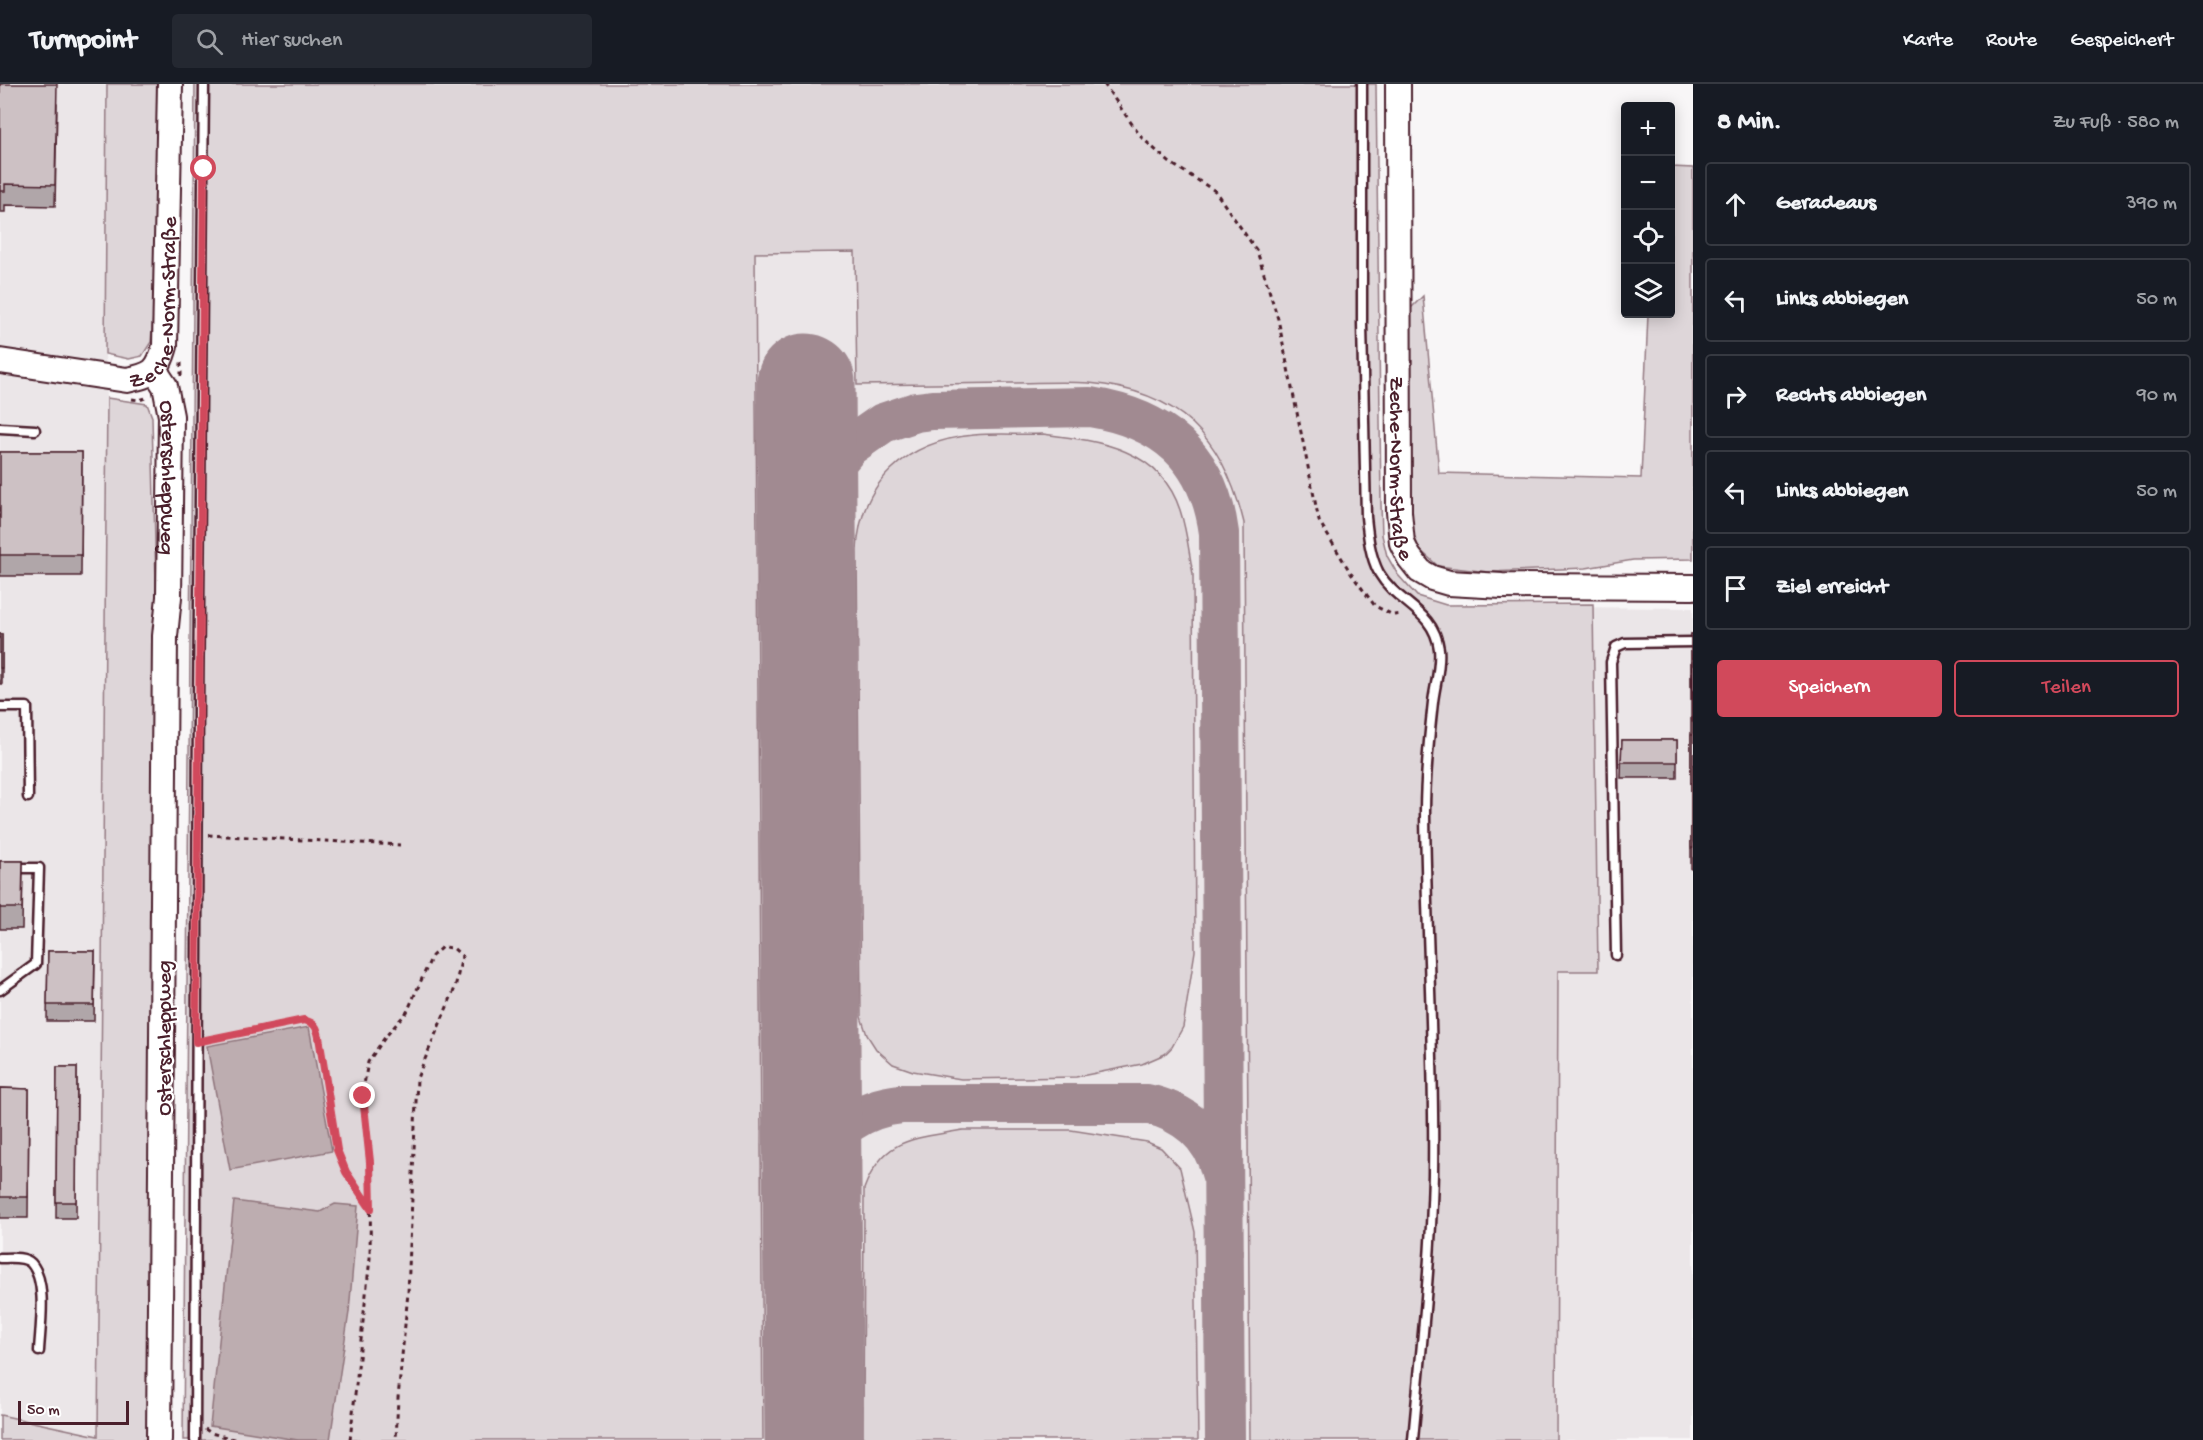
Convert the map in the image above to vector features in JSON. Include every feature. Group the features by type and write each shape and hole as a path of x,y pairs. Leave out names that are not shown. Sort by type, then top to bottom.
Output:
{"main road":[{"name":"Zeche-Norm-Straße","path":"0,361 127,380 155,371 165,346 170,84"},
{"name":"Zeche-Norm-Straße","path":"1398,84 1399,512 1402,543 1409,557 1420,571 1432,578 1449,583 1502,586 1693,587"},
{"name":"Osterschleppweg","path":"155,371 165,386 171,416 169,597 165,636 159,1440"}],"lane":[{"path":"195,1440 204,84"},
{"path":"1362,84 1362,324 1366,518 1370,548 1379,573 1392,590 1431,624 1440,652 1427,758 1425,800 1433,1074 1433,1175 1428,1280 1413,1440"},
{"path":"0,428 35,430"},
{"path":"1616,955 1611,662 1616,647 1625,643 1693,642"},
{"path":"0,707 27,707 28,797"},
{"path":"0,990 36,964 39,868 8,868"},
{"path":"0,1258 21,1258 31,1263 38,1276 42,1300 39,1351"}],"path":[{"path":"1104,84 1141,137 1169,162 1215,191 1257,251 1278,319 1319,520 1375,606 1392,615 1419,613"},
{"path":"198,835 400,845"},
{"path":"350,1440 370,1258 370,1162 363,1096 368,1062 407,1012 432,956 442,947 453,948 462,956 455,988 417,1078 408,1293 396,1440"},
{"path":"196,1042 304,1020 312,1022 317,1028 319,1037 337,1150 346,1172 371,1209"},
{"path":"195,1423 211,1433 237,1440"}],"shaded area":[{"path":"0,84 107,84 105,354 107,398 98,1437 0,1415"},
{"path":"107,84 162,84 158,250 151,342 142,356 129,359 105,354"},
{"path":"195,84 1368,84 1369,387 1384,571 1430,606 1693,608 1693,1440 186,1440"},
{"path":"195,84 1376,84 1381,504 1382,535 1387,556 1398,575 1417,596 1446,605 1593,604 1598,971 1558,971 1556,1440 1250,1440 1244,523 1235,493 1224,466 1210,443 1193,424 1172,408 1149,396 1121,388 1070,382 857,385 855,252 755,253 763,1440 183,1440"},
{"path":"1675,167 1693,168 1693,559 1633,560 1586,568 1488,572 1438,566 1419,549 1410,524 1408,311 1423,296 1439,473 1641,478 1648,318 1675,318"},
{"path":"107,398 147,404 152,417 158,668 151,1440 0,1440 0,1415 98,1436"},
{"path":"1043,434 1085,440 1125,451 1158,473 1171,489 1180,510 1193,574 1195,951 1183,1027 1172,1047 1165,1054 1142,1064 1076,1077 961,1079 913,1071 893,1064 876,1049 867,1035 861,1017 857,550 860,526 867,504 878,485 908,456 950,439 974,435"},
{"path":"309,1027 332,1151 230,1170 207,1046"},
{"path":"963,1130 1071,1130 1147,1142 1161,1148 1180,1168 1195,1232 1198,1440 863,1440 864,1189 881,1159 902,1143"},
{"path":"234,1201 320,1212 335,1204 358,1206 349,1312 330,1440 298,1440 210,1426"}],"building":[{"path":"0,84 57,84 55,185 5,184 5,191 0,191"},
{"path":"0,452 82,452 81,555 0,555"},
{"path":"0,634 2,634 2,668 0,668"},
{"path":"1691,634 1693,634 1693,722 1692,722"},
{"path":"1691,735 1693,735 1693,848 1691,848"},
{"path":"1622,740 1677,740 1677,762 1621,762"},
{"path":"0,861 23,861 22,908 0,908"},
{"path":"48,951 95,951 94,1005 47,1005"},
{"path":"57,1067 77,1067 76,1202 56,1202"},
{"path":"0,1088 29,1089 28,1197 0,1197"}],"taxiway":[{"path":"807,543 814,506 829,471 850,446 883,423 916,412 1090,407 1116,413 1140,421 1161,432 1193,463 1205,483 1214,506 1219,533 1225,1440"},
{"path":"813,1210 816,1169 831,1140 840,1130 862,1115 887,1106 901,1104 1146,1104 1160,1107 1184,1119 1204,1136 1217,1159 1221,1173"}],"runway":[{"path":"806,383 814,1440"}],"route":[{"path":"204,169 196,1042 304,1020 312,1022 317,1028 319,1037 337,1150 346,1172 371,1209 370,1162 363,1096"}]}
